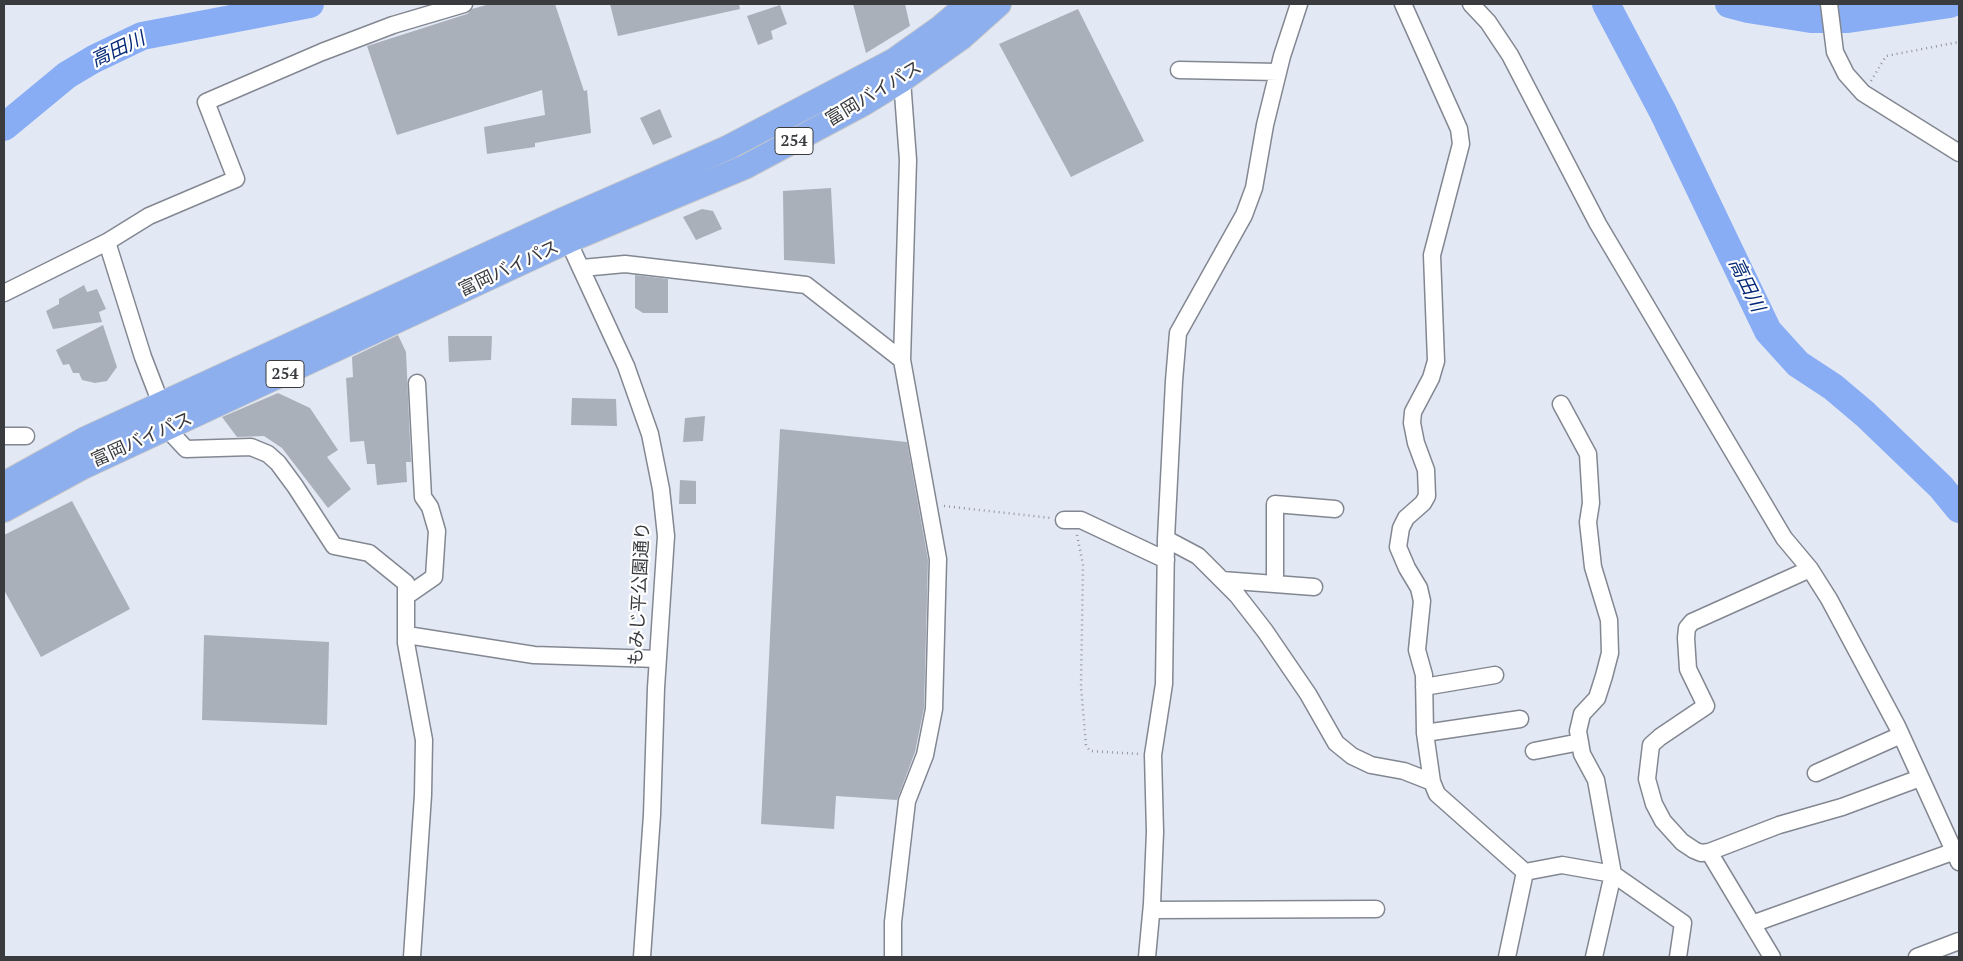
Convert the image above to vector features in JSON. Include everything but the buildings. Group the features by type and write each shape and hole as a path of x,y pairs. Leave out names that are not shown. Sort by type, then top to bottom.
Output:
{"highway":[{"name":"富岡バイパス","path":"4,510 83,467 170,427 564,231 852,84 893,60 933,33 968,4"},
{"name":"富岡バイパス","path":"4,484 85,438 160,404 564,231 745,167 863,104 902,80 961,38 1000,4"}],"street":[{"path":"4,293 107,242 149,216 236,179 206,102 322,52 393,26 464,4"},
{"path":"1147,957 1152,910 1155,832 1153,755 1164,684 1166,539 1178,333 1244,216 1254,188 1278,72 1299,4"},
{"path":"1403,4 1459,129 1461,144 1432,255 1436,361 1431,378 1413,412 1412,423 1416,443 1426,470 1427,496 1423,503 1406,518 1401,528 1398,547 1407,568 1420,588 1422,600 1417,650 1424,687 1426,733 1432,782 1437,794 1525,872"},
{"path":"1472,4 1488,22 1510,55 1598,224 1784,538 1810,569 1901,735 1957,857 1752,924"},
{"path":"1829,4 1835,52 1846,74 1864,93 1959,153"},
{"path":"1179,70 1278,72"},
{"path":"893,957 893,922 907,801 925,755 934,709 938,559 930,505 922,476 902,360 908,160 902,80"},
{"name":"もみじ平公園通り","path":"564,231 626,366 650,434 662,489 666,536 658,659 652,815 642,957"},
{"path":"107,242 160,404 173,435 186,449 251,447 268,454 278,463 295,486 334,546 369,553 401,577 406,584 408,595 407,635 409,663 417,696 424,740 423,795 412,957"},
{"path":"582,268 625,264 806,285 902,360"},
{"path":"408,595 434,577 437,531 430,507 423,497 417,383"},
{"path":"1561,404 1588,454 1591,504 1588,522 1593,567 1609,620 1610,653 1597,698 1582,714 1578,731 1582,754 1596,780 1613,874 1594,957"},
{"path":"4,436 26,436"},
{"path":"1275,584 1275,504 1335,509"},
{"path":"1064,520 1081,520 1166,560"},
{"path":"1166,539 1198,556 1222,580 1265,631 1308,694 1336,743 1352,756 1371,766 1404,771 1432,782"},
{"path":"1810,569 1692,622 1688,628 1686,638 1688,669 1706,706 1660,737 1651,746 1647,779 1654,804 1663,821 1682,842 1701,853 1709,852 1779,825 1842,807 1920,778"},
{"path":"1222,580 1314,587"},
{"path":"407,635 534,655 658,659"},
{"path":"1424,687 1495,675"},
{"path":"1426,733 1520,719"},
{"path":"1816,773 1901,735"},
{"path":"1534,751 1580,742"},
{"path":"1709,852 1772,957"},
{"path":"1525,872 1562,865 1613,874 1683,924 1678,957"},
{"path":"1507,957 1525,872"},
{"path":"1152,910 1376,909"},
{"path":"1917,957 1959,941"}],"path":[{"path":"1864,93 1886,56 1959,42"},
{"path":"930,505 978,508 1070,522 1077,533 1083,565 1081,687 1086,745 1090,751 1153,755"}],"waterway":[{"name":"高田川","path":"4,127 67,75 94,59 142,36 310,4"},
{"name":"高田川","path":"1606,4 1663,112 1768,331 1798,364 1833,387 1865,414 1941,487 1959,509"},
{"path":"1729,4 1811,19 1848,19 1950,4"}]}
